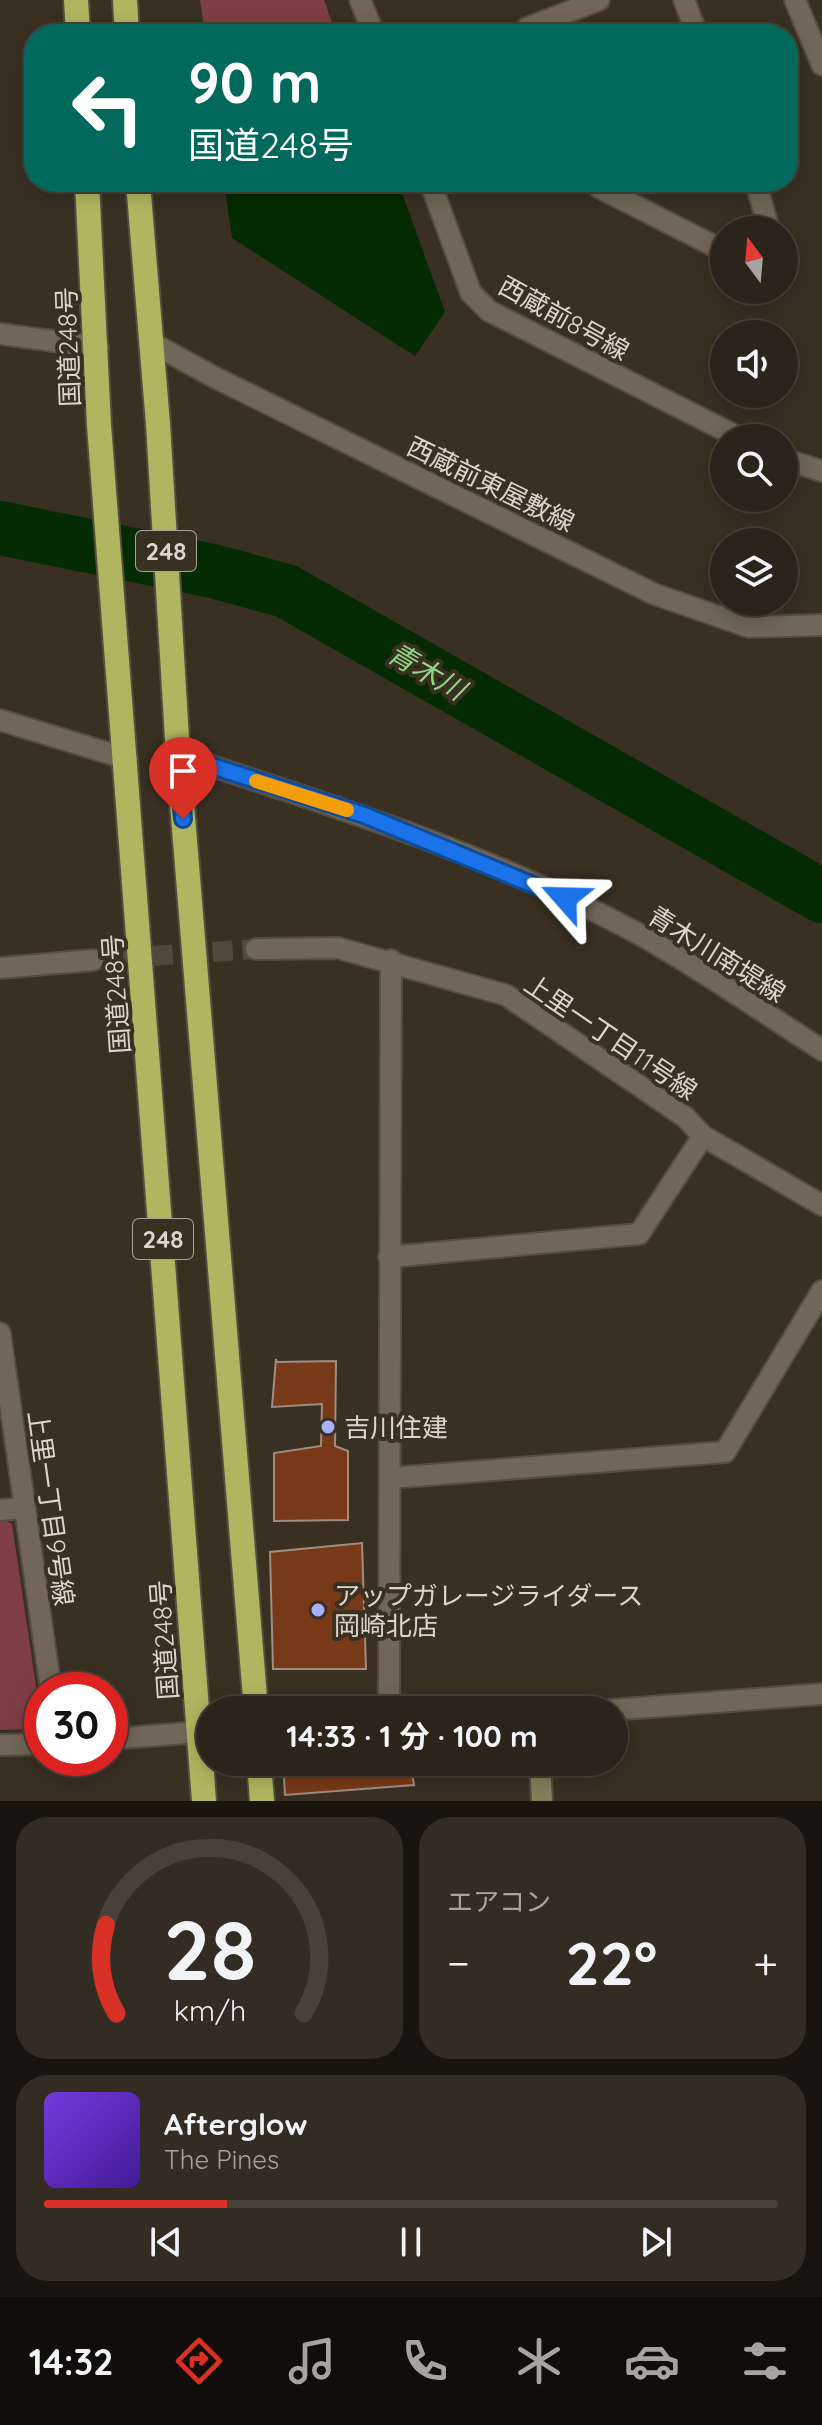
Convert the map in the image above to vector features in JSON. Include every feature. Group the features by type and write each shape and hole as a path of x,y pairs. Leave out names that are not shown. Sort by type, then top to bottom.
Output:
{"highway":[{"path":"76,0 77,24"},
{"path":"125,0 126,24"},
{"name":"国道248号","path":"88,192 98,347 99,425 127,759 196,1696"},
{"name":"248","path":"139,192 158,424 178,755 255,1696"},
{"name":"国道248号","path":"202,1776 204,1801"},
{"path":"260,1776 262,1801"}],"street":[{"path":"360,0 370,24"},
{"path":"542,24 599,0"},
{"path":"684,0 693,24"},
{"path":"795,0 822,65"},
{"name":"西蔵前8号線","path":"434,192 471,293 489,311 712,424"},
{"path":"608,192 710,244"},
{"path":"759,192 765,216"},
{"path":"0,334 98,347"},
{"name":"西蔵前東屋敷線","path":"150,342 230,385 654,594 749,627 822,625"},
{"path":"798,463 822,471"},
{"path":"0,720 127,759"},
{"name":"青木川南堤線","path":"178,755 364,815 541,887 638,934 822,1050"},
{"name":"上里一丁目11号線","path":"256,949 338,948 391,960 506,995 685,1117 703,1136 822,1205"},
{"path":"0,968 93,960"},
{"path":"389,1696 391,960"},
{"path":"389,1257 639,1234 703,1136"},
{"path":"390,1478 725,1452 822,1291"},
{"name":"上里一丁目9号線","path":"0,1333 48,1672"},
{"path":"0,1510 24,1508"},
{"path":"628,1709 822,1694"},
{"path":"128,1738 196,1732"},
{"path":"0,1745 24,1744"},
{"path":"541,1776 542,1801"}],"shaded area":[{"path":"200,0 324,0 332,24 204,24"},
{"path":"225,192 402,192 445,312 415,356 232,238"},
{"path":"0,1518 12,1524 34,1672 24,1672 24,1729 0,1730"}],"building":[{"name":"吉川住建","path":"276,1359 277,1362 336,1361 335,1446 348,1451 348,1520 274,1521 274,1453 321,1446 322,1404 272,1407"},
{"name":"アップガレージライダース 岡崎北店","path":"362,1543 366,1669 273,1669 270,1552"},
{"path":"284,1776 412,1776 414,1785 285,1795"}],"waterway":[{"name":"青木川","path":"0,528 213,571 286,591 822,896"}],"tunnel":[{"path":"93,960 256,949"}],"slow traffic":[{"path":"256,781 347,810"}],"place":[{"name":"吉川住建","path":"328,1427"},
{"name":"アップガレージライダース 岡崎北店","path":"318,1610"}],"route":[{"path":"183,819 178,755 364,815 565,898"}]}
